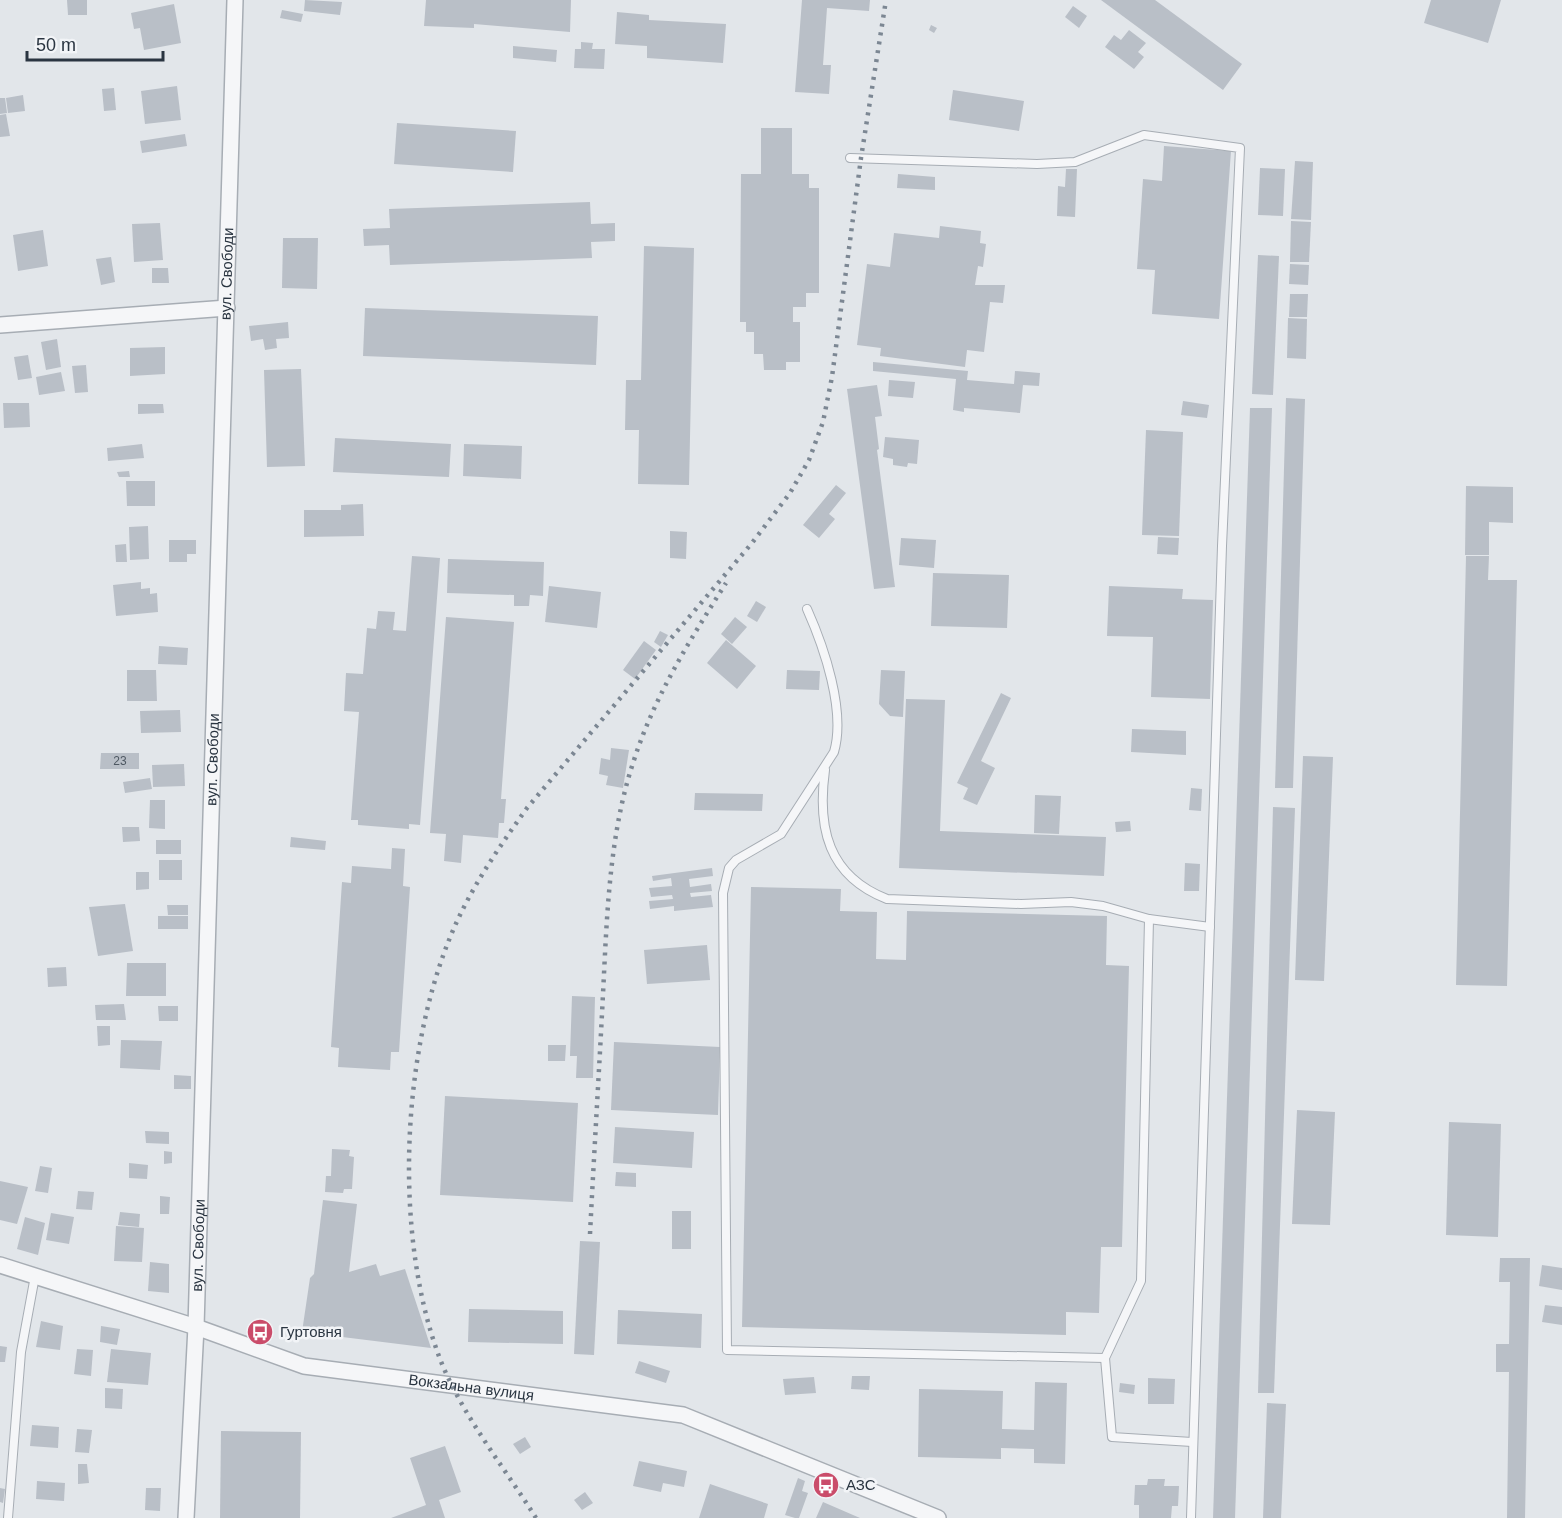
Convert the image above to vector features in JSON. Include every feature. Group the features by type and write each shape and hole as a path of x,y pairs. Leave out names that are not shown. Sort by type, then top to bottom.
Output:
{"street":[{"name":"вул. Свободи","path":"186,1518 196,1327 235,0"},
{"path":"0,325 227,308"},
{"name":"Вокзальна вулиця","path":"0,1265 196,1327 304,1366 683,1415 938,1518"}],"lane":[{"path":"850,158 1066,163 1075,162 1144,135 1240,148 1222,546 1191,1518"},
{"path":"807,609 823,645 838,724 837,745 825,770 822,816 827,838 844,871 872,893 898,899 1022,904 1071,902 1103,906 1149,920 1210,927"},
{"path":"825,770 820,772 781,834 736,860 725,878 722,915 727,1350 1105,1358"},
{"path":"1149,920 1141,1281 1105,1358 1112,1437 1192,1442"},
{"path":"8,1518 21,1352 35,1276"}],"building":[{"path":"67,0 87,0 87,15 68,15"},
{"path":"305,0 342,2 340,15 304,11"},
{"path":"426,0 571,0 570,32 474,24 474,28 424,26"},
{"path":"802,0 870,0 869,11 827,8 823,65 831,65 829,94 795,92"},
{"path":"1101,0 1155,0 1242,64 1223,90"},
{"path":"1431,0 1501,0 1488,43 1424,23"},
{"path":"174,4 181,43 144,50 140,28 134,29 131,13"},
{"path":"1073,6 1087,16 1079,28 1065,17"},
{"path":"282,10 303,14 301,22 280,18"},
{"path":"617,12 649,15 649,20 726,24 723,63 647,58 647,46 615,44"},
{"path":"931,25 937,28 934,33 929,30"},
{"path":"1129,30 1146,43 1138,52 1144,57 1134,69 1105,47 1114,35 1121,40"},
{"path":"581,42 593,43 592,49 605,49 604,69 574,68 575,49 581,49"},
{"path":"513,46 557,50 556,62 513,58"},
{"path":"177,86 181,120 145,124 141,91"},
{"path":"114,88 116,110 104,111 102,89"},
{"path":"953,90 1024,101 1019,131 949,120"},
{"path":"23,95 25,111 8,113 6,98"},
{"path":"0,98 5,98 7,113 0,114"},
{"path":"6,114 10,136 0,137 0,115"},
{"path":"397,123 516,131 513,172 394,164"},
{"path":"761,128 792,128 792,174 809,174 809,188 819,188 819,293 806,293 806,307 793,307 793,322 800,322 800,362 786,362 786,370 764,370 763,354 754,354 754,332 746,332 746,322 740,322 741,174 761,174"},
{"path":"185,134 187,146 142,153 140,141"},
{"path":"1164,146 1231,151 1219,319 1152,314 1155,270 1137,269 1143,179 1162,181"},
{"path":"1295,161 1313,162 1311,220 1291,219"},
{"path":"1260,168 1285,169 1283,216 1258,215"},
{"path":"1066,169 1077,169 1075,217 1057,216 1058,186 1065,187"},
{"path":"898,174 935,177 935,190 897,188"},
{"path":"590,202 591,224 615,223 615,241 591,242 592,258 390,265 389,245 364,246 363,229 390,228 389,209"},
{"path":"1291,221 1311,222 1309,262 1290,262"},
{"path":"160,223 163,260 134,262 132,224"},
{"path":"940,226 981,231 980,243 986,244 983,267 978,266 975,285 1005,285 1003,303 990,302 984,352 967,350 965,367 880,356 881,348 857,345 867,264 890,267 894,233 939,238"},
{"path":"43,230 48,266 18,271 13,235"},
{"path":"283,238 318,238 317,289 282,288"},
{"path":"644,246 694,248 689,485 638,484 639,430 625,430 626,380 641,380"},
{"path":"1258,255 1279,256 1273,395 1252,394"},
{"path":"111,257 115,282 101,285 96,259"},
{"path":"1290,264 1309,265 1308,285 1289,284"},
{"path":"152,268 168,268 169,283 152,283"},
{"path":"1290,294 1308,294 1307,317 1289,317"},
{"path":"365,308 598,316 596,365 363,356"},
{"path":"1288,318 1307,319 1306,359 1287,358"},
{"path":"288,322 289,338 276,339 277,348 265,350 263,339 251,341 249,326"},
{"path":"57,339 61,367 46,370 41,342"},
{"path":"165,347 165,374 130,376 130,348"},
{"path":"28,355 32,378 18,380 14,357"},
{"path":"873,362 968,371 967,380 1014,384 1015,371 1040,373 1039,386 1023,385 1020,413 964,408 964,412 953,410 956,379 873,371"},
{"path":"86,365 88,392 75,393 72,366"},
{"path":"301,369 305,466 267,467 264,370"},
{"path":"61,372 65,391 39,395 36,377"},
{"path":"889,380 915,382 913,398 888,396"},
{"path":"877,385 882,416 875,417 879,449 877,450 895,587 874,589 847,389"},
{"path":"1286,398 1305,399 1293,788 1275,788"},
{"path":"1183,401 1209,405 1207,418 1181,415"},
{"path":"3,403 29,403 30,427 4,428"},
{"path":"138,404 163,404 164,413 138,414"},
{"path":"1250,408 1272,408 1235,1518 1213,1518"},
{"path":"1146,430 1183,432 1179,536 1142,535"},
{"path":"885,437 919,440 917,464 908,463 907,467 893,465 893,459 883,457"},
{"path":"335,438 451,444 449,477 333,472"},
{"path":"142,444 144,458 108,461 107,448"},
{"path":"464,444 522,446 521,479 463,476"},
{"path":"129,471 130,477 119,477 117,472"},
{"path":"126,481 155,481 155,506 127,506"},
{"path":"836,485 846,493 829,514 835,519 819,538 803,525"},
{"path":"1466,486 1513,487 1513,523 1489,522 1489,555 1465,555"},
{"path":"363,504 364,536 304,537 304,510 341,510 341,505"},
{"path":"148,526 149,559 130,560 129,527"},
{"path":"670,531 687,532 686,559 670,558"},
{"path":"1158,537 1179,538 1178,555 1157,554"},
{"path":"901,538 936,540 934,568 899,565"},
{"path":"169,540 196,540 196,554 187,554 187,562 169,562"},
{"path":"126,544 127,562 116,562 115,545"},
{"path":"412,556 440,558 420,825 409,824 409,829 358,825 358,820 351,820 359,712 344,711 346,673 363,674 367,628 376,629 378,611 395,612 393,630 406,631"},
{"path":"1466,556 1489,556 1488,580 1517,580 1507,986 1456,985"},
{"path":"448,559 544,562 543,596 530,595 529,606 514,606 514,595 447,593"},
{"path":"933,573 1009,575 1007,628 931,626"},
{"path":"141,582 141,589 150,588 150,594 157,593 158,612 116,616 113,585"},
{"path":"549,586 601,592 597,628 545,622"},
{"path":"1109,586 1183,589 1182,599 1213,600 1210,699 1151,697 1153,637 1107,636"},
{"path":"756,601 766,607 757,622 747,616"},
{"path":"446,617 514,622 501,799 506,799 504,823 499,823 498,838 463,835 461,863 444,861 446,834 430,833"},
{"path":"735,617 747,627 732,644 721,634"},
{"path":"660,631 668,635 661,647 654,642"},
{"path":"726,640 756,666 737,689 707,663"},
{"path":"644,641 656,650 635,679 623,670"},
{"path":"159,646 188,648 187,665 158,664"},
{"path":"127,670 156,670 157,701 127,701"},
{"path":"787,670 820,671 819,690 786,689"},
{"path":"881,670 905,671 903,717 890,716 879,704"},
{"path":"1001,693 1011,698 981,761 995,768 977,805 963,799 968,788 957,783"},
{"path":"906,699 945,700 940,831 1106,837 1104,876 899,868"},
{"path":"180,710 181,732 141,733 140,711"},
{"path":"1132,729 1186,731 1186,755 1131,752"},
{"path":"611,748 629,750 623,788 606,785 608,776 599,774 601,758 610,760"},
{"path":"101,753 139,753 139,769 100,769"},
{"path":"1303,756 1333,757 1324,981 1295,980"},
{"path":"184,764 185,786 153,787 152,765"},
{"path":"150,778 152,789 125,793 123,782"},
{"path":"1191,788 1202,789 1201,811 1189,810"},
{"path":"695,793 763,794 762,811 694,810"},
{"path":"1035,795 1061,796 1059,834 1034,833"},
{"path":"150,800 165,800 165,829 149,828"},
{"path":"1273,807 1295,808 1274,1393 1258,1393"},
{"path":"1130,821 1131,831 1116,832 1115,822"},
{"path":"122,827 139,827 140,841 123,842"},
{"path":"291,837 326,841 325,850 290,847"},
{"path":"156,840 181,840 181,854 156,854"},
{"path":"392,848 405,849 403,886 410,887 399,1052 391,1052 390,1070 338,1067 339,1048 331,1047 342,882 351,883 352,866 391,869"},
{"path":"159,860 182,860 182,880 159,880"},
{"path":"1185,863 1200,864 1199,891 1184,891"},
{"path":"712,868 713,876 689,879 690,887 711,884 712,891 690,893 691,897 711,895 713,907 674,911 674,906 650,909 649,901 673,899 672,895 651,897 649,888 672,886 671,878 653,881 652,876"},
{"path":"136,872 149,872 149,889 136,890"},
{"path":"751,887 841,889 840,911 877,912 876,959 906,960 907,911 1107,916 1106,965 1129,966 1122,1247 1101,1247 1099,1313 1066,1312 1066,1335 742,1327"},
{"path":"125,904 133,951 98,956 89,907"},
{"path":"167,905 188,905 188,915 168,915"},
{"path":"158,916 188,916 188,929 158,929"},
{"path":"707,945 710,980 647,984 644,950"},
{"path":"127,963 166,963 166,996 126,996"},
{"path":"66,967 67,986 48,987 47,968"},
{"path":"572,996 595,997 593,1078 576,1078 577,1056 570,1056"},
{"path":"124,1004 126,1020 96,1020 95,1005"},
{"path":"158,1006 178,1006 178,1021 159,1021"},
{"path":"97,1026 110,1026 110,1045 98,1046"},
{"path":"121,1040 162,1041 160,1070 120,1068"},
{"path":"614,1042 720,1047 718,1115 611,1110"},
{"path":"548,1045 566,1045 565,1061 548,1061"},
{"path":"174,1075 191,1076 191,1089 174,1089"},
{"path":"445,1096 578,1103 573,1202 440,1195"},
{"path":"1297,1110 1335,1112 1330,1225 1292,1224"},
{"path":"1449,1122 1501,1124 1498,1237 1446,1235"},
{"path":"615,1127 694,1132 692,1168 613,1163"},
{"path":"145,1131 169,1132 169,1144 146,1143"},
{"path":"332,1149 350,1150 349,1156 354,1157 352,1189 344,1189 343,1193 325,1192 326,1176 331,1176"},
{"path":"164,1151 172,1152 172,1163 164,1164"},
{"path":"129,1163 148,1165 147,1179 129,1178"},
{"path":"40,1166 52,1168 48,1193 35,1191"},
{"path":"616,1172 636,1173 636,1187 615,1186"},
{"path":"0,1181 28,1187 17,1224 0,1220"},
{"path":"78,1191 94,1192 92,1210 76,1209"},
{"path":"160,1196 170,1197 169,1214 160,1214"},
{"path":"323,1200 357,1204 349,1272 376,1264 380,1276 405,1269 431,1348 302,1332 310,1278 314,1274"},
{"path":"672,1211 691,1211 691,1249 672,1249"},
{"path":"120,1212 140,1214 139,1227 118,1225"},
{"path":"51,1213 74,1217 69,1244 46,1240"},
{"path":"25,1217 45,1223 38,1255 17,1249"},
{"path":"116,1226 144,1228 142,1262 114,1261"},
{"path":"580,1241 600,1242 594,1355 574,1354"},
{"path":"1500,1258 1530,1258 1525,1518 1507,1518 1509,1372 1496,1372 1496,1344 1509,1344 1510,1282 1499,1282"},
{"path":"150,1262 169,1264 169,1293 148,1291"},
{"path":"1542,1265 1562,1268 1562,1290 1539,1286"},
{"path":"1545,1305 1562,1307 1562,1325 1542,1322"},
{"path":"469,1309 563,1311 563,1344 468,1342"},
{"path":"618,1310 702,1314 701,1348 617,1344"},
{"path":"41,1321 63,1326 60,1350 36,1347"},
{"path":"101,1326 120,1329 117,1345 100,1342"},
{"path":"0,1346 7,1347 5,1362 0,1362"},
{"path":"77,1349 93,1350 91,1376 74,1374"},
{"path":"111,1349 151,1353 148,1385 107,1382"},
{"path":"639,1361 670,1371 666,1383 635,1373"},
{"path":"852,1376 870,1376 869,1390 851,1389"},
{"path":"814,1377 816,1393 785,1395 783,1379"},
{"path":"1148,1378 1175,1379 1174,1404 1148,1404"},
{"path":"1035,1382 1067,1383 1065,1464 1034,1463 1034,1449 1001,1448 1001,1459 918,1457 919,1389 1003,1391 1002,1429 1034,1430"},
{"path":"1120,1383 1135,1385 1134,1394 1119,1392"},
{"path":"105,1388 123,1389 122,1409 105,1408"},
{"path":"1267,1403 1286,1404 1281,1518 1263,1518"},
{"path":"32,1425 59,1427 58,1448 30,1446"},
{"path":"77,1429 92,1430 89,1453 75,1452"},
{"path":"221,1431 301,1432 300,1518 220,1518"},
{"path":"525,1437 531,1447 520,1454 513,1444"},
{"path":"445,1446 461,1492 439,1500 445,1518 391,1518 426,1505 410,1458"},
{"path":"639,1461 687,1471 684,1487 663,1483 661,1492 633,1486"},
{"path":"78,1464 87,1464 89,1483 78,1484"},
{"path":"798,1478 805,1481 802,1491 808,1493 799,1518 795,1518 785,1515"},
{"path":"1148,1479 1165,1479 1164,1486 1179,1486 1178,1506 1172,1506 1171,1518 1139,1518 1139,1505 1134,1505 1135,1485 1147,1485"},
{"path":"37,1481 65,1483 64,1501 36,1499"},
{"path":"710,1484 768,1504 764,1518 699,1518"},
{"path":"0,1488 5,1489 3,1503 0,1502"},
{"path":"146,1488 161,1488 160,1511 145,1510"},
{"path":"585,1492 593,1503 582,1510 574,1500"},
{"path":"823,1502 860,1518 816,1518"}],"railway":[{"path":"536,1518 484,1440 449,1380 425,1311 415,1259 410,1205 409,1149 413,1093 421,1039 433,987 449,940 474,888 505,840 527,808 752,543 790,493 809,460 823,422 832,377 861,158 886,0"},
{"path":"590,1234 608,905 619,817 634,760 652,713 687,647 726,583"}],"place":[{"name":"Гуртовня","path":"260,1332"},
{"name":"АЗС","path":"826,1485"}]}
